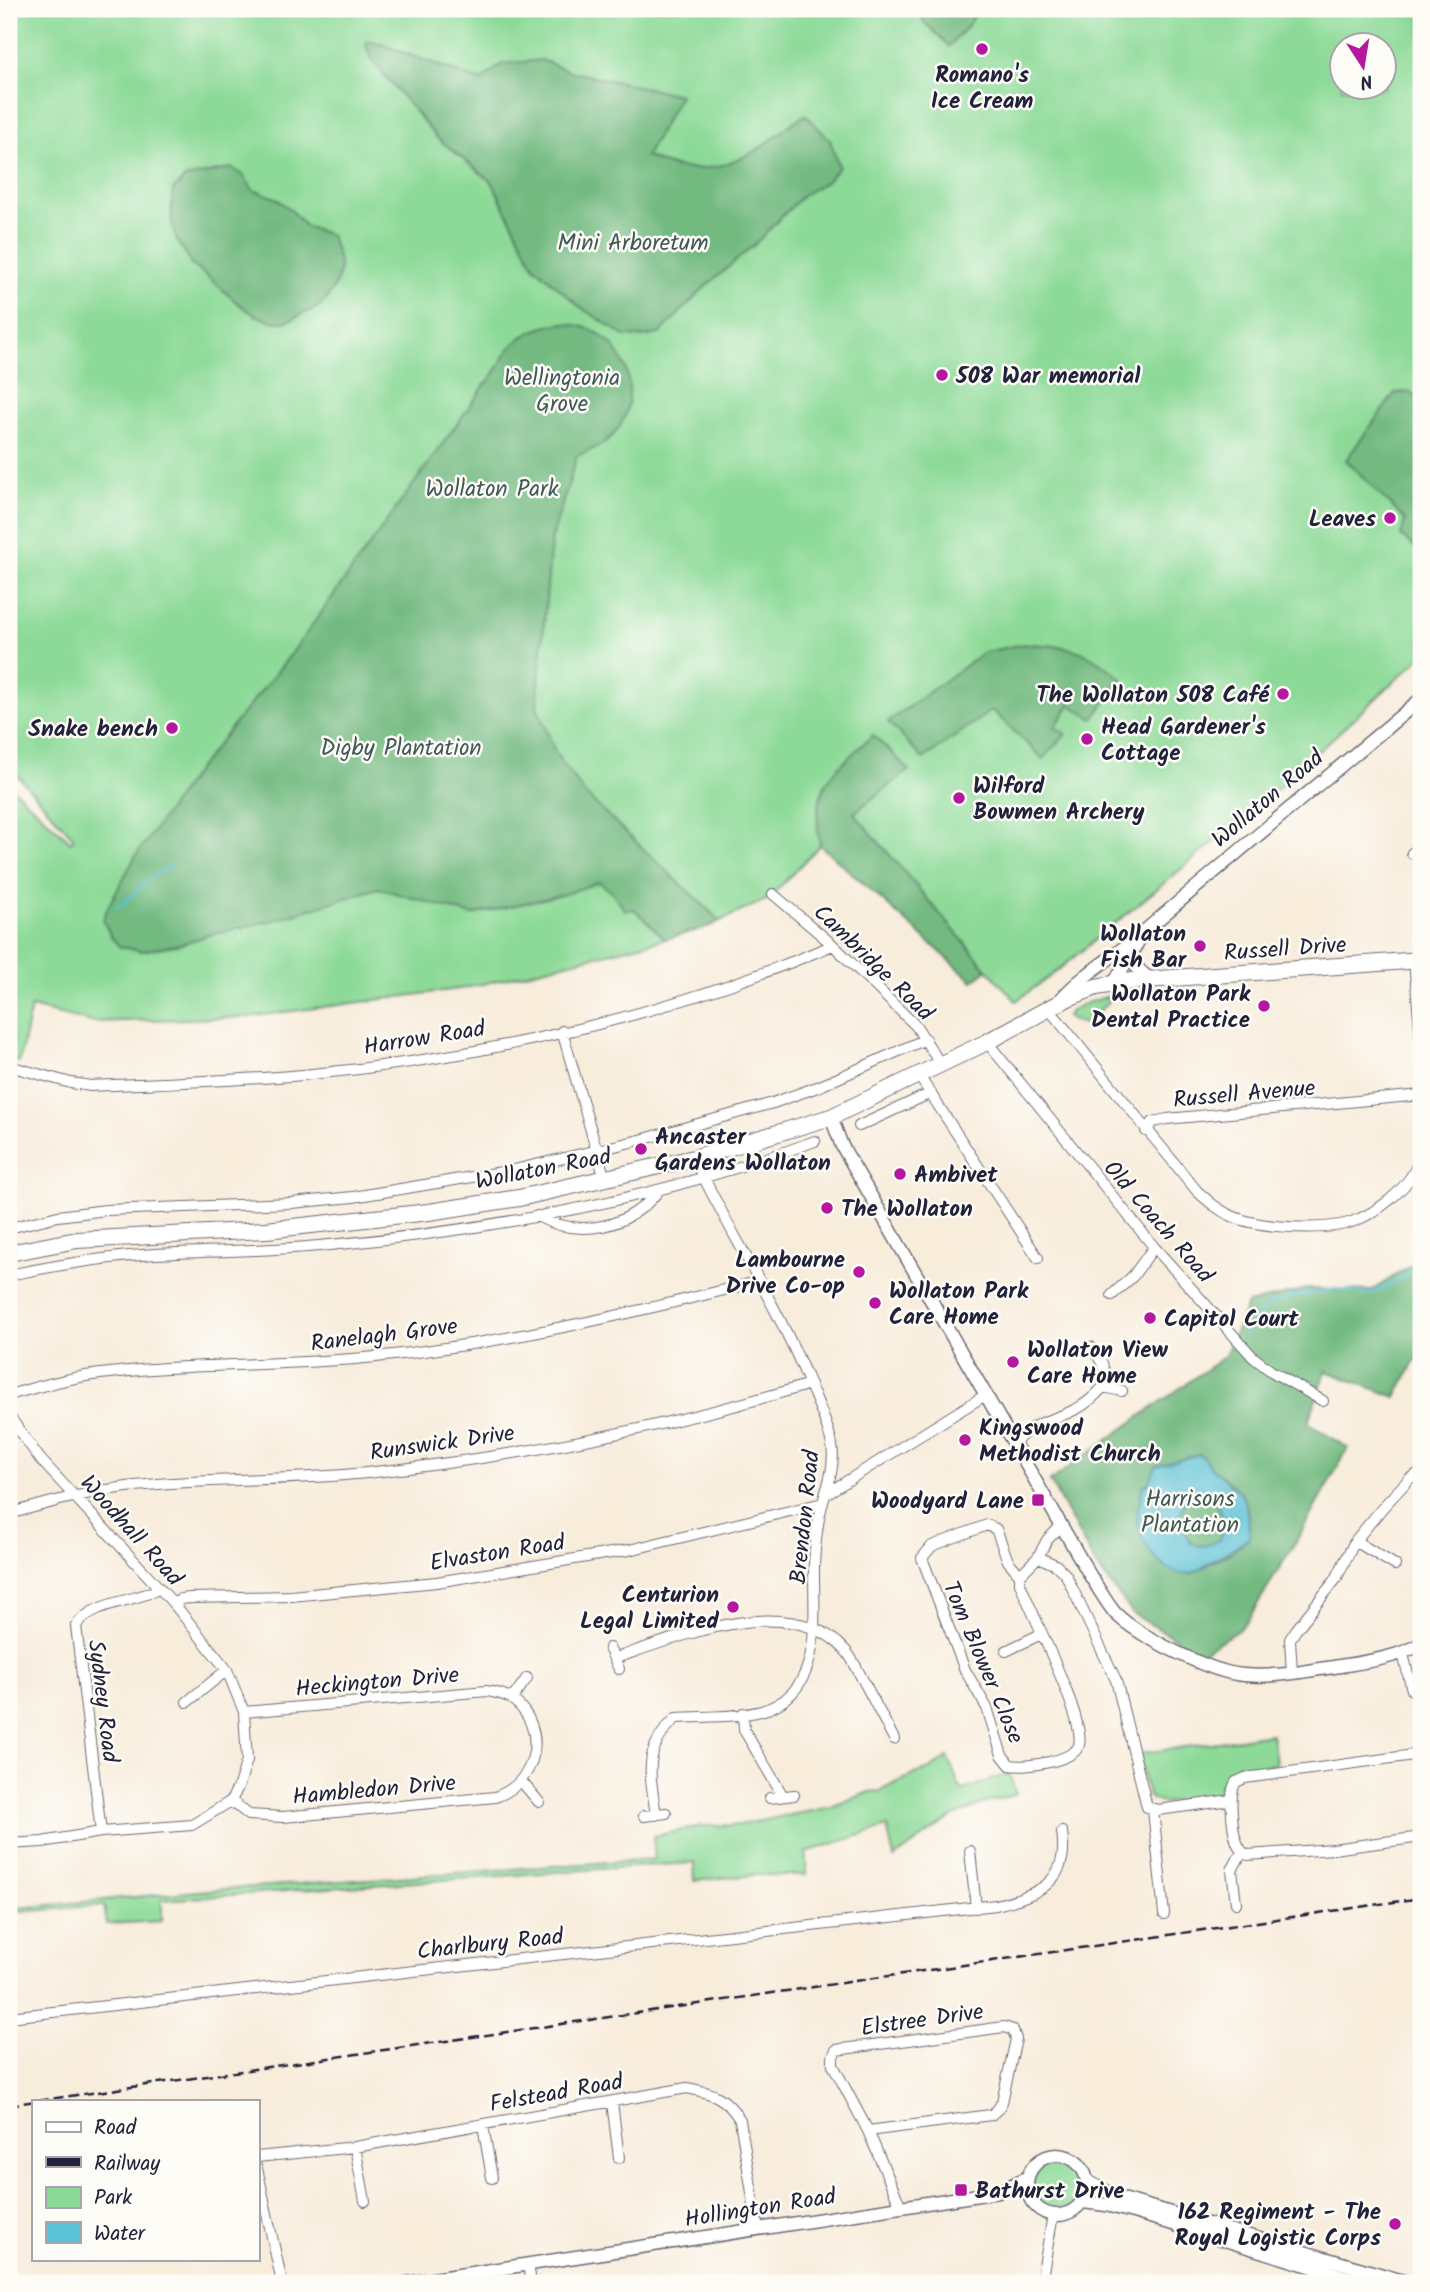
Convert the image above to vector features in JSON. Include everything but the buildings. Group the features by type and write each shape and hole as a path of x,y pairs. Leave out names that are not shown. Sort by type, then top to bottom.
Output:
{"main road":[{"name":"Russell Drive","path":"1152,980 1417,961"},
{"name":"Wollaton Road","path":"9,1253 77,1240 344,1223 519,1198 694,1158 831,1118 1082,992 1113,984 1152,980"}],"street":[{"name":"Wollaton Road","path":"1052,1007 1071,988 1143,933 1226,860 1421,699"},
{"name":"Cambridge Road","path":"773,894 833,945 916,1026 941,1065"},
{"name":"Wollaton Road","path":"1113,984 1143,933"},
{"name":"Harrow Road","path":"9,1066 91,1086 209,1082 418,1060 562,1031 721,988 833,945"},
{"path":"1133,949 1136,967 1152,980"},
{"path":"1417,961 1421,1040"},
{"path":"1101,963 1104,979 1113,984"},
{"name":"Russell Avenue","path":"1052,1007 1146,1131 1153,1122 1167,1119 1421,1095"},
{"path":"562,1031 605,1179"},
{"name":"Wollaton Road","path":"9,1228 58,1216 106,1210 291,1203 354,1197 492,1174 596,1151 773,1103 820,1086 926,1040"},
{"name":"Old Coach Road","path":"987,1042 1154,1247 1253,1357 1271,1371 1323,1401"},
{"path":"919,1076 1038,1258"},
{"path":"859,1126 931,1093"},
{"path":"831,1118 842,1146 1101,1594 1115,1612 1128,1623 1196,1662 1217,1671 1263,1676 1403,1654 1421,1644"},
{"path":"1146,1131 1212,1205 1234,1217 1267,1225 1313,1227 1353,1222 1390,1201 1415,1170 1421,1149"},
{"name":"Wollaton Road","path":"9,1275 66,1264 135,1256 251,1252 323,1246 537,1216 660,1189 775,1156 815,1141"},
{"name":"Brendon Road","path":"644,1816 661,1814 650,1761 658,1737 676,1718 761,1711 781,1702 797,1688 807,1671 814,1629 816,1543 831,1476 832,1445 799,1358 694,1158"},
{"path":"537,1216 568,1227 601,1227 632,1215 660,1189"},
{"path":"1112,1295 1133,1276 1154,1247"},
{"name":"Ranelagh Grove","path":"9,1395 85,1377 153,1369 378,1357 514,1337 653,1308 760,1280"},
{"path":"1110,1282 1121,1287"},
{"path":"1091,1347 1104,1367 1104,1387"},
{"name":"Runswick Drive","path":"9,1514 74,1495 161,1484 374,1472 573,1443 708,1412 810,1384"},
{"path":"1015,1443 1030,1429 1048,1418 1076,1409 1104,1387"},
{"path":"1104,1387 1122,1391"},
{"name":"Elvaston Road","path":"174,1604 181,1599 191,1598 291,1596 437,1582 629,1550 824,1499 987,1394"},
{"name":"Woodhall Road","path":"9,1416 40,1459 174,1604 227,1670 244,1712 247,1760 231,1801"},
{"path":"1292,1672 1290,1639 1336,1579 1355,1541 1409,1479 1421,1472"},
{"path":"1382,1488 1390,1499"},
{"name":"Tom Blower Close","path":"987,1525 996,1529 1009,1561 1020,1575 1020,1583 1072,1706 1080,1739 1079,1748 1074,1754 1027,1766 1010,1765 1002,1755 987,1708 965,1670 922,1558 932,1546 987,1525"},
{"path":"1020,1575 1038,1557 1047,1540 1062,1525"},
{"path":"1355,1541 1395,1565"},
{"path":"1038,1557 1056,1565 1066,1575 1111,1667 1152,1809 1164,1914"},
{"name":"Sydney Road","path":"101,1832 76,1626 83,1616 91,1611 145,1597 158,1589"},
{"path":"609,1648 617,1664 695,1631 743,1623 783,1621 814,1629 845,1650 894,1740"},
{"name":"Tom Blower Close","path":"1006,1651 1041,1634"},
{"path":"1403,1654 1412,1690"},
{"path":"187,1702 227,1670"},
{"path":"527,1678 512,1699 527,1715 536,1738 531,1766 521,1781 539,1802"},
{"name":"Heckington Drive","path":"244,1712 480,1690 512,1699"},
{"path":"743,1713 744,1730 783,1796"},
{"path":"1421,1754 1245,1778 1233,1786 1231,1800 1237,1842 1242,1852 1248,1855 1261,1856 1421,1837"},
{"name":"Hambledon Drive","path":"231,1801 249,1815 283,1817 495,1797 513,1789 521,1781"},
{"path":"770,1798 794,1795"},
{"path":"1152,1809 1231,1800"},
{"path":"9,1844 42,1842 101,1832 192,1825 231,1801"},
{"name":"Charlbury Road","path":"9,2017 976,1908 1015,1900 1049,1884 1060,1870 1064,1844 1062,1832"},
{"path":"970,1851 976,1908"},
{"path":"1236,1903 1232,1870 1242,1852"},
{"name":"Elstree Drive","path":"868,2131 990,2115 1002,2102 1016,2039 1013,2030 1004,2027 836,2050 833,2066 868,2131 901,2207"},
{"name":"Felstead Road","path":"259,2157 355,2147 687,2088 713,2093 731,2105 740,2120 758,2229"},
{"path":"612,2102 619,2158"},
{"path":"483,2125 492,2178"},
{"path":"355,2147 365,2201"},
{"path":"1053,2154 1062,2154 1078,2162 1087,2181 1087,2192 1083,2202 1074,2211 1062,2216 1053,2215 1038,2209 1030,2199 1028,2177 1041,2160 1053,2154"},
{"path":"259,2177 282,2283"},
{"name":"Hollington Road","path":"407,2283 998,2192 1028,2177"},
{"path":"1087,2181 1116,2197 1410,2283"},
{"name":"Hollington Road","path":"998,2192 1030,2199"},
{"path":"1083,2202 1137,2213 1365,2283"},
{"path":"1041,2283 1053,2215"},
{"path":"528,2264 531,2283"}],"green space":[{"name":"Wollaton Park","path":"9,9 1421,9 1421,657 1263,802 1052,975 1016,1001 987,969 973,981 820,845 768,899 705,928 681,935 466,988 248,1017 92,1022 31,1007 19,1062 9,1059 9,785 71,842 74,838 9,766"},
{"path":"917,9 978,9 967,27 949,46 924,22"},
{"name":"Mini Arboretum","path":"372,41 481,81 502,64 542,60 572,72 680,95 646,156 661,163 692,169 723,165 753,152 806,115 830,140 839,167 827,181 803,195 659,334 625,336 580,307 534,266 492,182 437,138 371,59 366,45"},
{"path":"232,168 243,175 253,190 276,198 305,226 330,235 339,262 339,276 325,301 317,307 282,322 257,316 191,265 173,228 173,190 185,178"},
{"name":"Digby Plantation","path":"562,323 594,331 613,346 626,370 629,397 622,423 614,434 601,445 577,456 551,541 537,706 556,754 586,795 720,921 665,939 634,909 625,910 613,893 599,882 565,894 472,915 378,888 274,920 181,944 142,951 120,947 111,937 103,920 135,857 196,771 292,653 511,347 531,332"},
{"path":"1410,392 1421,400 1421,552 1401,536 1405,520 1346,460 1395,393"},
{"path":"1025,644 1078,651 1098,661 1122,679 1093,719 1070,705 1055,727 1066,734 1043,759 992,710 923,759 888,722 984,652"},
{"path":"873,735 909,770 854,813 987,969 973,981 820,845 817,825 821,794 836,771"},
{"path":"1109,996 1110,999 1101,1009 1093,1026 1070,1020 1067,1016 1080,1006"},
{"name":"Harrisons Plantation","path":"1421,1259 1421,1359 1413,1364 1396,1397 1326,1371 1308,1423 1348,1448 1249,1618 1238,1630 1201,1653 1133,1614 1095,1564 1050,1481 1225,1356 1247,1304 1307,1289 1371,1291","holes":["1200,1455 1240,1492 1246,1505 1250,1536 1233,1551 1191,1574 1143,1486 1183,1460"]},
{"path":"1201,1494 1219,1508 1222,1518 1219,1541 1203,1545 1188,1540 1180,1516 1186,1501"},
{"path":"1272,1734 1276,1764 1241,1769 1209,1797 1162,1803 1148,1797 1138,1754"},
{"path":"948,1757 960,1788 964,1790 1009,1773 1016,1794 952,1817 894,1858 887,1827 806,1852 806,1875 753,1875 695,1881 694,1863 162,1900 162,1921 107,1924 104,1905 9,1913 9,1909 198,1891 655,1859 653,1836 702,1826 739,1825 831,1807 869,1792 880,1791 928,1770"},
{"path":"1056,2162 1073,2169 1080,2186 1073,2203 1056,2210 1039,2203 1032,2186 1039,2169"}],"water":[{"path":"1200,1454 1240,1492 1246,1505 1250,1536 1192,1573 1182,1574 1163,1565 1147,1547 1137,1517 1143,1486 1148,1484 1156,1466","holes":["1201,1494 1219,1508 1222,1518 1219,1540 1207,1545 1196,1545 1189,1541 1180,1516 1186,1501"]}],"waterway":[{"path":"118,907 156,874 171,867"},
{"path":"1245,1336 1264,1308 1271,1304 1299,1295 1337,1289 1369,1294 1390,1285 1421,1265"}],"railway":[{"path":"43,2100 1421,1898"},
{"path":"9,2105 32,2102"}],"place":[{"name":"Romano's Ice Cream","path":"982,49"},
{"name":"508 War memorial","path":"942,375"},
{"name":"Leaves","path":"1390,518"},
{"name":"The Wollaton 508 Café","path":"1283,694"},
{"name":"Snake bench","path":"172,728"},
{"name":"Head Gardener's Cottage","path":"1087,739"},
{"name":"Wilford Bowmen Archery","path":"959,798"},
{"name":"Wollaton Fish Bar","path":"1200,946"},
{"name":"Wollaton Park Dental Practice","path":"1264,1006"},
{"name":"Ancaster Gardens Wollaton","path":"641,1149"},
{"name":"Ambivet","path":"900,1174"},
{"name":"The Wollaton","path":"827,1208"},
{"name":"Lambourne Drive Co-op","path":"859,1272"},
{"name":"Wollaton Park Care Home","path":"875,1303"},
{"name":"Capitol Court","path":"1150,1318"},
{"name":"Wollaton View Care Home","path":"1013,1362"},
{"name":"Kingswood Methodist Church","path":"965,1440"},
{"name":"Woodyard Lane","path":"1038,1500"},
{"name":"Centurion Legal Limited","path":"733,1607"},
{"name":"Bathurst Drive","path":"961,2190"},
{"name":"162 Regiment - The Royal Logistic Corps","path":"1395,2224"}],"park label":[{"name":"Wellingtonia Grove","path":"562,390"}]}
